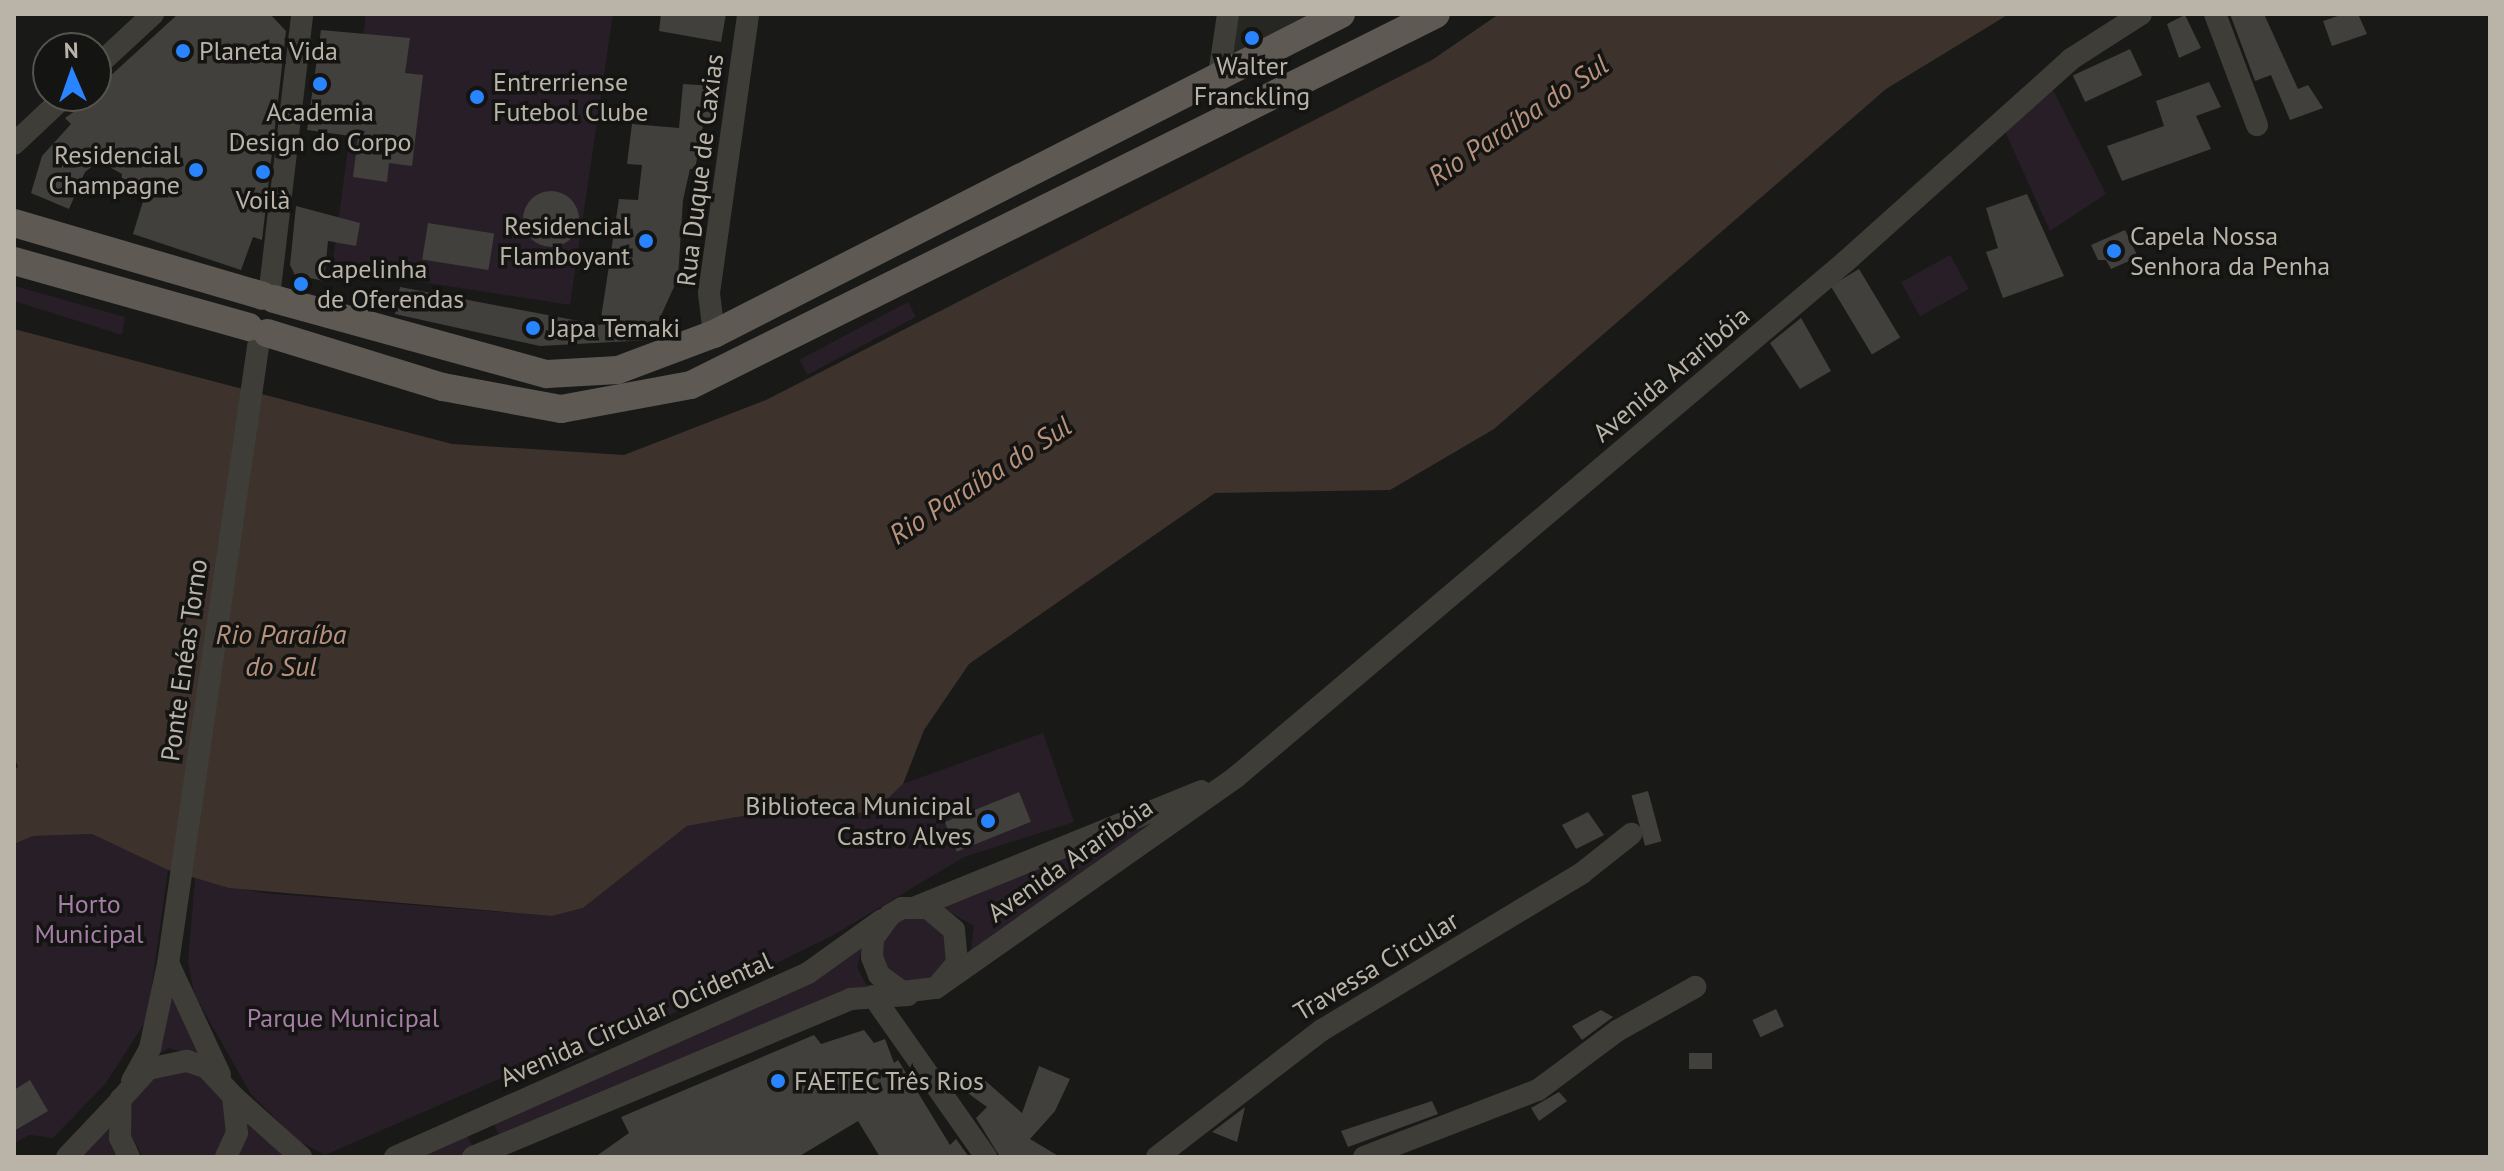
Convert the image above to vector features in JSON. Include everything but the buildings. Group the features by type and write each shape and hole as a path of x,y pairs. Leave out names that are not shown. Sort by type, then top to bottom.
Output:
{"main road":[{"path":"14,223 547,374 618,370 714,334 1341,14"},
{"path":"14,261 443,387 561,409 691,385 1436,14"},
{"path":"259,331 281,321 269,297"}],"street":[{"path":"112,52 153,14"},
{"path":"269,297 302,14"},
{"name":"Rua Duque de Caxias","path":"714,334 709,293 748,14"},
{"path":"1219,75 1228,14"},
{"name":"Avenida Araribóia","path":"929,991 1236,777 1845,262 2071,59 2141,14"},
{"path":"2215,14 2257,125"},
{"path":"14,144 48,112"},
{"name":"Ponte Enéas Torno","path":"127,1090 150,1048 168,964 259,331"},
{"name":"Avenida Araribóia","path":"916,907 1236,777"},
{"name":"Travessa Circular","path":"1157,1157 1322,1030 1582,873 1631,834"},
{"path":"476,1121 482,1154 851,999 929,991 952,973 957,940 947,920 916,907 890,915 873,938 874,967 893,988 929,991"},
{"name":"Avenida Circular Ocidental","path":"395,1157 808,973 890,915"},
{"path":"168,964 186,1012 228,1088 237,1133 226,1157"},
{"path":"1364,1157 1538,1090 1617,1031 1695,987"},
{"path":"873,996 986,1157"},
{"path":"67,1157 127,1090 157,1065 187,1061 228,1088 301,1157"},
{"path":"127,1090 118,1128 129,1157"}],"shaded area":[{"name":"Walter Franckling","path":"1234,14 1318,14 1227,61"}],"green space":[{"path":"366,14 613,14 570,305 332,268"},
{"path":"2052,88 2106,194 2050,231 2003,127"},
{"path":"1950,255 1969,289 1920,316 1901,282"},
{"path":"15,286 125,317 122,335 14,301"},
{"path":"908,302 916,317 807,375 799,360"},
{"name":"Parque Municipal","path":"1043,733 1074,822 964,857 832,936 566,1066 559,1053 325,1155 298,1141 251,1094 194,994 188,962 195,878 263,893 552,916 583,908 687,826 800,806 841,815 875,811 903,784"},
{"path":"1173,811 969,962 974,926 941,907"},
{"name":"Horto Municipal","path":"92,834 168,870 147,1019 106,1083 53,1138 29,1135 14,1143 14,844 33,836"},
{"path":"922,914 949,936 946,971 914,987 884,970 881,935 898,918"},
{"path":"864,941 857,967 866,984 884,993 502,1142 491,1118"},
{"path":"170,980 208,1060 169,1048 145,1062"},
{"path":"193,1070 222,1089 233,1121 217,1157 143,1157 128,1129 134,1096 159,1073"},
{"path":"113,1117 122,1157 68,1157"},
{"path":"247,1117 298,1157 232,1157"},
{"path":"463,1129 475,1150 457,1157 402,1157"}],"water":[{"name":"Rio Paraíba do Sul","path":"1499,14 2009,14 1886,89 1494,429 1390,490 1215,493 969,664 924,730 903,784 875,811 841,815 800,806 687,826 583,908 552,916 229,888 168,870 92,834 33,836 14,844 14,769 18,767 14,757 14,329 452,444 624,455 766,400 1432,60"}],"place":[{"name":"Walter Franckling","path":"1252,38"},
{"name":"Planeta Vida","path":"183,51"},
{"name":"Academia Design do Corpo","path":"320,84"},
{"name":"Entrerriense Futebol Clube","path":"477,97"},
{"name":"Residencial Champagne","path":"196,170"},
{"name":"Voilà","path":"263,172"},
{"name":"Residencial Flamboyant","path":"646,241"},
{"name":"Capela Nossa Senhora da Penha","path":"2114,251"},
{"name":"Capelinha de Oferendas","path":"301,284"},
{"name":"Japa Temaki","path":"533,328"},
{"name":"Biblioteca Municipal Castro Alves","path":"988,821"},
{"name":"FAETEC Três Rios","path":"778,1081"}]}
